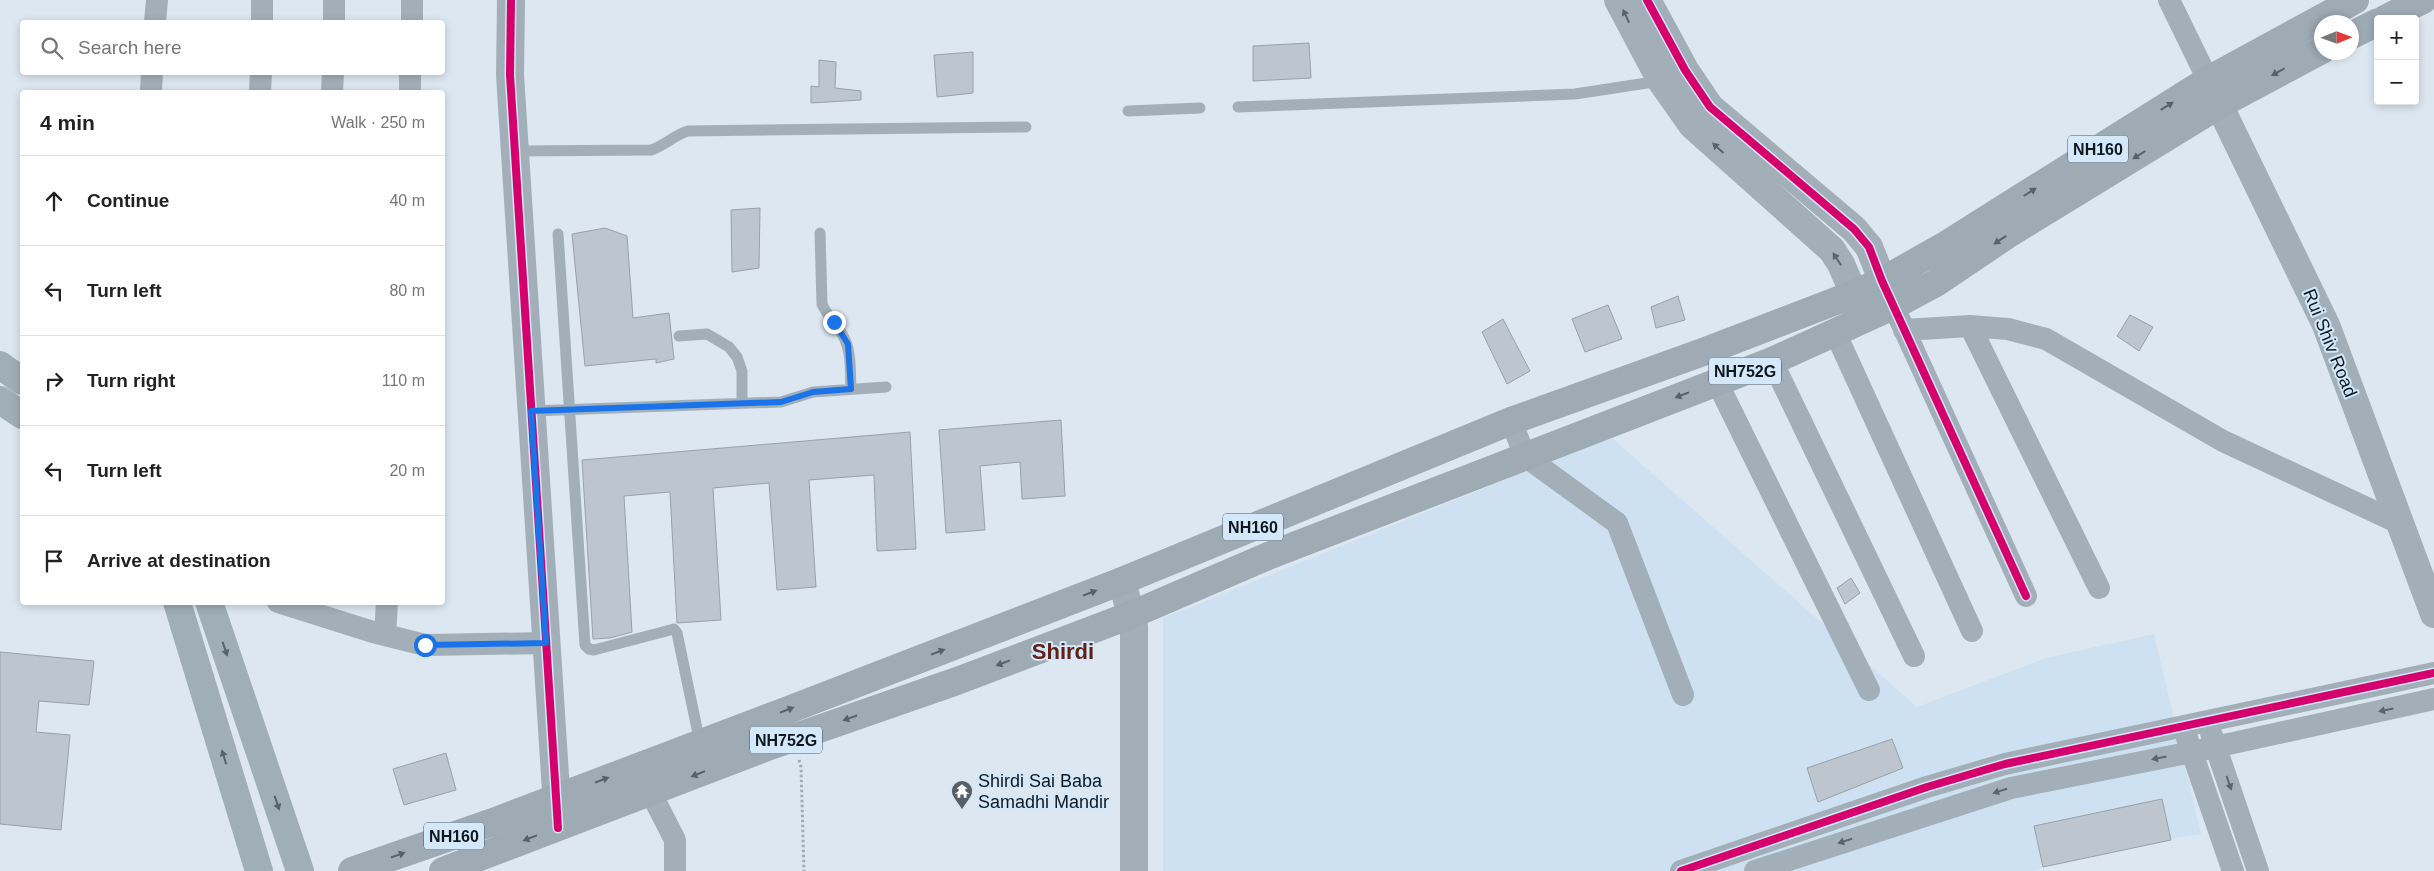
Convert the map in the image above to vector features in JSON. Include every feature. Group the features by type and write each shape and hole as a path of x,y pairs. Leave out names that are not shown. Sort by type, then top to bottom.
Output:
{"highway":[{"name":"NH160","path":"352,871 493,822 1122,581 1511,421 1693,356 1854,294 1882,281 1944,246 2208,80 2355,0"},
{"path":"2393,15 2423,0"},
{"path":"2359,32 2374,24"},
{"name":"NH752G","path":"443,871 487,862 558,828 792,738 957,681 1131,615 1268,556 1772,360 1864,319 1899,318 1936,283 2010,233 2219,105 2314,54"}],"main road":[{"path":"0,365 20,380"},
{"path":"0,400 20,414"},
{"path":"178,605 259,871"},
{"path":"210,605 300,871"},
{"path":"209,709 242,700"}],"street":[{"path":"155,20 157,0"},
{"path":"262,0 262,20"},
{"path":"334,0 334,20"},
{"path":"412,0 412,20"},
{"path":"511,0 510,75 558,828"},
{"path":"1618,0 1673,76 1854,229 1869,247 1882,281 2026,596"},
{"path":"1647,0 1692,124 1832,250 1841,264 1864,319"},
{"path":"2169,0 2208,80"},
{"path":"151,90 152,75"},
{"path":"260,90 261,75"},
{"path":"332,90 333,75"},
{"path":"410,75 410,90"},
{"name":"Rui Shiv Road","path":"2208,80 2326,325 2434,614"},
{"path":"1899,318 2008,329 2046,339 2222,441 2399,523"},
{"path":"1970,326 2099,588"},
{"path":"1835,332 1972,632"},
{"path":"1772,360 1914,656"},
{"path":"1717,382 1868,690"},
{"path":"1511,421 1524,456 1617,523 1683,695"},
{"path":"1122,581 1134,627 1134,871"},
{"path":"288,605 425,645 546,643"},
{"path":"386,635 387,605"},
{"path":"1681,871 1927,787 2005,764 2434,673"},
{"path":"1755,871 2011,788 2192,752 2434,699"},
{"path":"2206,721 2258,871"},
{"path":"2182,726 2233,871"},
{"path":"650,793 675,840 676,871"}],"lane":[{"path":"1238,107 1576,94 1673,76"},
{"path":"1128,111 1200,108"},
{"path":"515,151 652,150 665,146 676,134 688,131 1026,127"},
{"path":"820,233 822,304 826,313 842,332 848,344 851,389"},
{"path":"558,234 585,645 589,649 594,650 674,629 677,633 700,743"},
{"path":"679,336 707,334 729,347 737,357 742,371 742,403"},
{"path":"531,411 781,402 813,392 886,387"}],"path":[{"path":"792,738 801,767 804,871"}],"shaded area":[{"path":"1611,437 1917,707 2046,658 2154,634 2201,834 2095,850 2032,871 1163,871 1163,618"}],"building":[{"path":"1309,43 1311,78 1253,81 1253,46"},
{"path":"973,52 973,93 937,97 934,55"},
{"path":"819,60 836,62 835,88 861,91 861,100 811,103 811,86 819,87"},
{"path":"760,208 759,268 732,272 731,210"},
{"path":"605,228 627,236 633,318 669,313 674,359 656,363 656,359 585,366 572,234"},
{"path":"1678,296 1685,320 1656,328 1651,307"},
{"path":"1608,305 1622,339 1585,352 1572,319"},
{"path":"2130,315 2153,327 2139,351 2117,336"},
{"path":"1503,319 1530,371 1507,384 1482,332"},
{"path":"1061,420 1065,496 1022,499 1020,462 980,466 985,530 946,533 939,430"},
{"path":"910,432 916,549 877,551 874,475 809,480 816,587 777,590 769,483 713,488 721,620 677,623 670,492 624,496 632,632 610,638 593,639 582,460"},
{"path":"1851,578 1860,593 1845,604 1837,588"},
{"path":"0,652 94,661 89,705 39,701 36,732 70,735 61,830 0,824"},
{"path":"1892,739 1903,768 1818,802 1807,768"},
{"path":"446,753 456,790 404,805 393,769"},
{"path":"2162,799 2171,840 2043,867 2034,826"}],"cycle path":[{"path":"511,0 510,75 558,828"},
{"path":"1647,0 1685,70 1710,107 1854,229 1869,247 1882,281 2026,596"},
{"path":"1681,871 1927,787 2005,764 2434,673"}],"place":[{"name":"Shirdi Sai Baba Samadhi Mandir","path":"962,810"}],"district":[{"name":"Shirdi","path":"1063,651"}],"route":[{"path":"425,645 546,643 531,411 781,402 813,392 851,389 848,344 834,322"}]}
